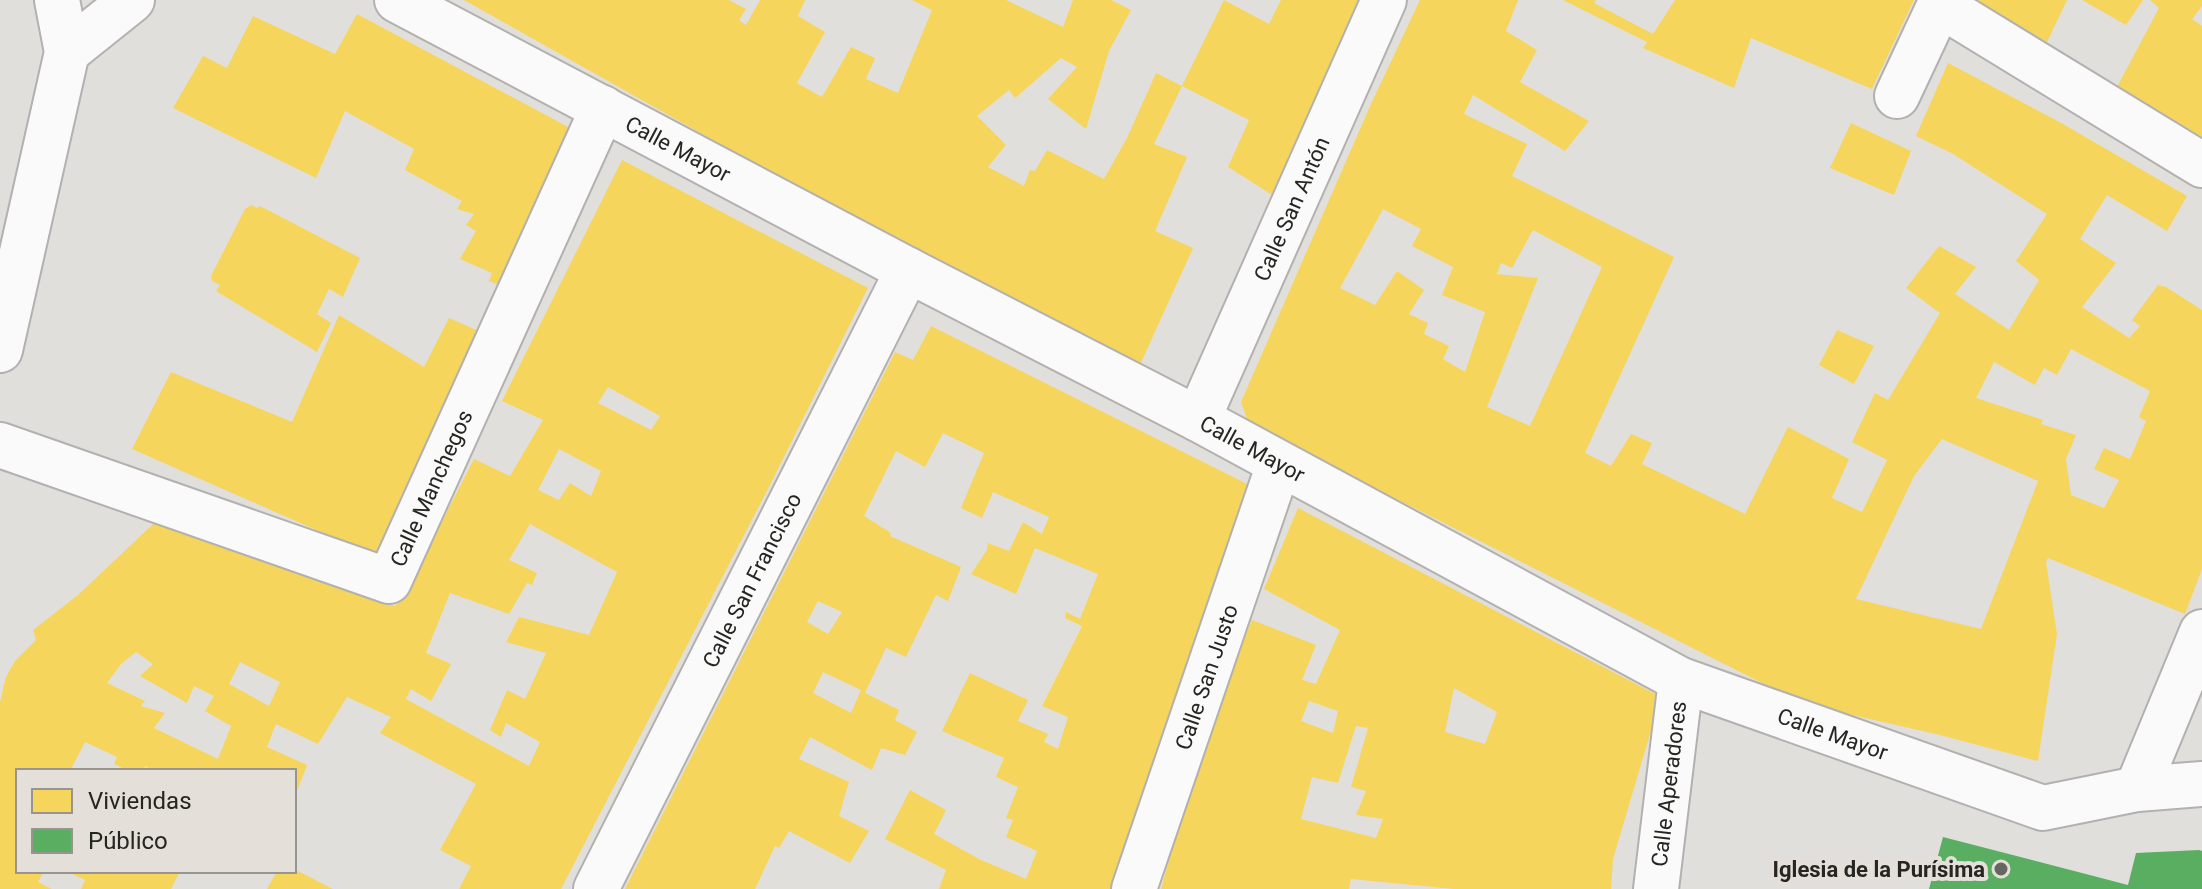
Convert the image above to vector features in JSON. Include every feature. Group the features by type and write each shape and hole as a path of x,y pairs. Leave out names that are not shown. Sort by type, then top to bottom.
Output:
{"street":[{"path":"0,350 67,52 57,0"},
{"path":"67,52 132,0"},
{"name":"Calle Mayor","path":"397,0 1198,419 1681,680 2043,808 2137,789 2202,784"},
{"name":"Calle San Antón","path":"1198,419 1384,0"},
{"path":"1897,96 1941,2 2202,165"},
{"name":"Calle Manchegos","path":"0,445 389,581 603,108"},
{"name":"Calle San Francisco","path":"596,889 908,270"},
{"name":"Calle San Justo","path":"1134,889 1279,464"},
{"path":"2137,789 2202,632"},
{"name":"Calle Aperadores","path":"1656,889 1681,680"}],"building: Viviendas":[{"path":"464,0 729,0 746,9 739,20 746,25 760,0 805,0 798,16 825,32 797,83 822,97 851,47 875,58 866,79 898,93 932,10 912,0 1006,0 1063,27 1073,0 1111,0 1131,10 1109,51 1086,129 1048,99 1077,67 1061,58 1015,98 1009,90 977,116 1006,145 988,167 1024,186 1030,170 1035,171 1047,150 1104,179 1128,136 1156,73 1182,86 1154,144 1187,157 1155,231 1193,248 1139,367 782,179"},
{"path":"1224,0 1269,24 1281,0 1373,0 1282,201 1228,167 1249,120 1182,86"},
{"path":"1420,0 1518,0 1506,31 1537,50 1520,82 1589,121 1565,151 1473,95 1464,114 1527,144 1512,176 1674,257 1585,453 1611,466 1631,434 1652,443 1642,464 1745,514 1788,427 1849,459 1832,498 1862,512 1887,460 1852,442 1875,393 1888,400 1940,313 1906,288 1939,246 1976,267 1955,294 2009,330 2039,280 2016,261 2047,214 1953,154 1916,136 1948,63 2063,124 2187,196 2167,231 2107,195 2080,239 2116,263 2082,307 2129,338 2140,326 2132,320 2158,285 2202,310 2202,569 2185,614 2048,558 2046,562 2057,634 2038,761 1804,704 1249,425 1241,402 1371,104","holes":["1383,209 1421,229 1412,246 1453,267 1442,295 1485,312 1465,372 1443,359 1449,346 1424,334 1428,323 1409,314 1424,290 1397,271 1375,305 1340,288","1533,230 1602,267 1530,426 1487,407 1538,278 1497,274 1501,263 1512,268","2071,349 2150,391 2139,417 2146,421 2130,459 2104,448 2094,469 2119,480 2104,508 2071,495 2066,459 2076,435 2041,424 2043,420 1976,398 1994,362 2035,385 2044,368 2057,375","1942,439 2038,481 1981,629 1856,599 1914,476"]},
{"path":"1563,0 1596,0 1594,3 1653,34 1675,0 1914,0 1872,89 1751,38 1734,88 1643,48 1647,42"},
{"path":"1975,0 2067,0 2047,42"},
{"path":"2082,0 2143,0 2126,25"},
{"path":"2150,0 2202,0 2202,6 2192,19 2202,26 2202,137 2117,87 2159,8"},
{"path":"357,14 583,135 509,289 489,281 492,273 460,259 476,231 466,225 474,214 457,209 462,201 405,170 414,149 345,111 316,178 173,108 203,56 227,68 253,16 335,54"},
{"path":"1851,123 1911,151 1894,195 1830,168"},
{"path":"622,160 868,288 561,889 459,889 471,866 440,850 476,784 380,733 391,717 347,697 318,744 276,724 267,747 307,765 296,794 296,769 150,769 145,766 144,769 125,769 114,764 117,757 85,742 71,769 16,769 16,873 43,873 38,882 52,889 0,889 0,702 6,677 15,661 36,640 33,630 78,595 168,510 329,583 395,606 412,580 474,459 510,476 543,420 502,401","holes":["608,387 660,416 651,430 598,403","559,449 601,471 591,496 570,483 559,500 538,490","530,524 617,572 589,635 519,617 506,642 546,653 525,699 507,690 490,730 501,737 506,723 540,742 529,766 406,699 411,689 431,701 451,664 426,653 450,593 509,614 527,583 532,585 537,573 509,560","136,652 153,664 140,676 187,703 194,686 214,696 205,711 231,726 218,759 154,728 165,713 141,706 145,701 107,683 121,664","240,662 280,682 269,706 229,684"]},
{"path":"251,205 260,206 360,258 343,297 329,289 317,314 331,323 317,352 216,291 220,285 212,281 211,276 245,209"},
{"path":"339,315 424,367 449,318 488,335 380,558 132,449 171,372 292,422"},
{"path":"931,326 1259,490 1118,889 939,889 946,870 885,839 910,790 946,810 934,834 981,860 1026,879 1037,851 1006,837 1013,820 1006,818 1018,787 996,777 1004,758 942,731 970,673 1028,700 1018,721 1048,734 1044,742 1058,749 1068,717 1042,706 1082,626 1065,618 1066,612 1080,619 1098,574 1035,548 1016,594 971,574 987,550 988,543 1009,551 1023,522 1042,534 1049,517 993,492 982,518 961,508 984,453 943,433 925,467 896,451 864,516 891,533 890,536 961,567 948,601 936,595 906,657 886,648 865,693 899,710 895,720 917,732 905,755 881,748 872,770 810,737 799,759 849,782 839,816 869,831 850,863 789,831 779,848 775,846 755,889 625,889 895,352 913,360","holes":["818,601 842,612 828,634 807,622","823,672 861,690 851,713 813,693"]},
{"path":"1837,330 1874,346 1854,384 1819,365"},
{"path":"1298,508 1661,697 1613,859 1611,889 1454,889 1351,879 1349,889 1161,889 1201,745 1252,620 1316,645 1302,680 1316,684 1340,630 1264,589","holes":["1454,688 1497,712 1485,744 1445,732","1309,701 1338,711 1333,733 1301,721","1356,726 1368,728 1351,787 1366,791 1356,815 1383,819 1376,838 1301,819 1312,777 1338,783"]},
{"path":"296,870 333,889 267,889 276,873 296,873"},
{"path":"70,873 179,873 171,889 81,889 85,880"}],"building: Público":[{"name":"Iglesia de la Purísima","path":"1943,837 2128,885 2136,853 2199,850 2202,851 2202,889 1929,889"}],"place":[{"name":"Iglesia de la Purísima","path":"2001,869"}]}
